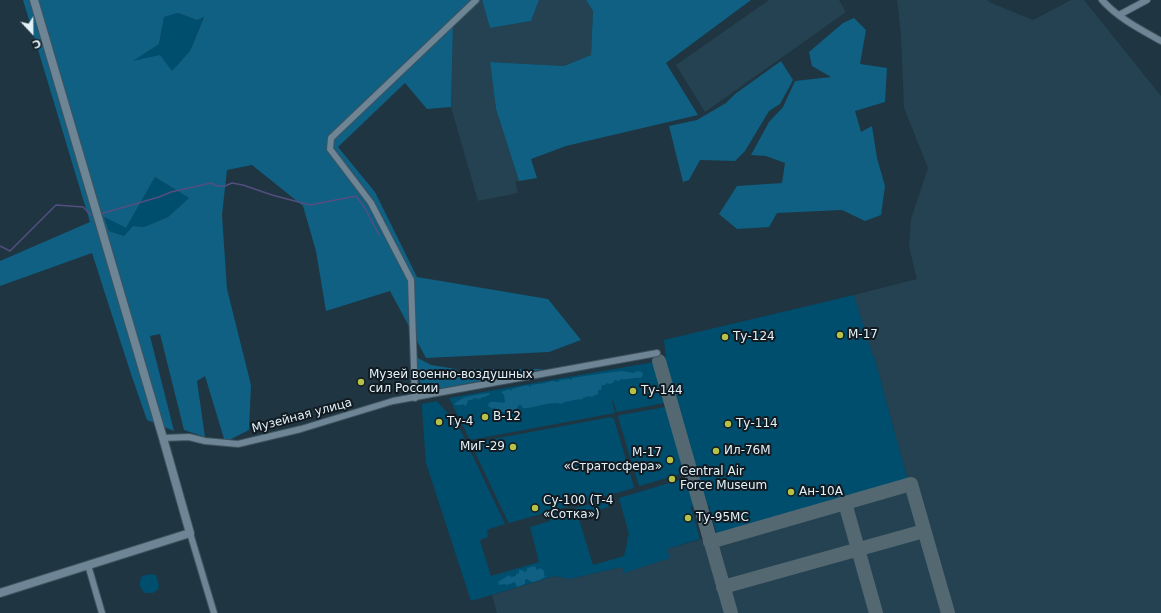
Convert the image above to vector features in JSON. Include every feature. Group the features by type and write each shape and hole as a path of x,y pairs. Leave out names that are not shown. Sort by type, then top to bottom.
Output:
{"street":[{"path":"34,0 214,613"},
{"path":"415,398 411,280 371,203 330,149 331,138 476,0"},
{"path":"1102,0 1118,15 1161,42"},
{"path":"1118,15 1147,0"},
{"name":"Музейная улица","path":"163,438 189,437 205,441 238,444 301,429 393,402 657,353"},
{"path":"0,593 88,564 190,534"},
{"path":"88,564 102,613"}],"shaded area":[{"path":"23,0 478,0 453,25 451,107 427,109 405,83 338,147 375,192 417,277 548,299 581,340 549,352 426,358 390,291 326,311 316,251 303,206 252,165 227,170 222,215 227,289 251,385 249,430 225,442 205,376 197,381 205,437 184,430 160,334 150,336 174,431 147,420 92,253 0,286 0,261 90,222","holes":["178,13 197,20 204,17 190,51 172,71 160,55 133,61 159,44 164,17","155,177 189,198 168,217 144,227 133,226 124,236 109,231 104,217 126,228"]},
{"path":"478,0 482,0 490,28 531,21 539,0 586,0 593,11 591,55 564,66 490,62 496,109 519,181 515,182 518,193 478,201 451,107 453,25"},
{"path":"482,0 539,0 531,21 490,28"},
{"path":"586,0 751,0 666,63 698,115 566,146 531,159 537,178 519,181 496,109 490,62 564,66 591,55 593,11"},
{"path":"769,0 839,0 846,12 705,112 676,65"},
{"path":"897,0 987,0 1033,20 1071,0 1084,0 1161,96 1161,613 497,613 492,595 555,576 569,579 622,567 624,572 669,558 667,549 908,481 874,356 872,355 854,295 917,279 909,247 911,219 928,168 904,108 901,35"},
{"path":"178,13 197,20 204,16 190,51 172,71 131,62 159,44 164,17"},
{"path":"854,18 866,30 860,64 887,68 885,102 855,111 861,132 872,126 877,158 885,186 881,215 865,221 842,210 777,213 769,227 737,229 719,214 737,186 782,183 785,163 766,156 751,155 769,122 783,107 795,81 831,77 812,66 809,52 843,23"},
{"path":"781,61 793,80 780,104 769,111 745,151 735,161 700,160 689,180 683,182 669,126 697,120 726,103 735,94"},
{"path":"155,177 189,198 168,217 144,227 133,226 124,236 109,231 104,217 126,228"},
{"path":"854,295 872,354 874,356 908,481 717,535 709,506 704,503 663,360 666,360 664,340"},
{"path":"416,357 431,365 456,369 458,375 467,376 474,369 544,369 428,391 421,387"},
{"path":"654,362 665,403 617,412 613,400 615,413 470,440 449,398"},
{"path":"622,371 633,373 637,371 642,372 643,375 641,378 621,379 619,381 615,380 613,383 602,385 601,390 598,390 598,394 583,398 582,400 573,400 561,404 553,403 527,408 523,408 519,405 515,411 508,412 498,412 495,408 493,409 488,406 491,402 505,402 504,395 501,392 510,389 511,391 512,389 527,385 531,387 531,385 552,381 558,382 560,380 572,380 572,378"},
{"path":"490,394 480,399 474,398 472,400 468,400 465,406 463,404 454,404 466,397"},
{"path":"437,401 458,425 505,524 489,529 487,531 488,537 480,541 491,576 539,562 530,527 550,521 549,516 607,499 609,507 578,516 593,565 624,556 629,534 619,498 686,478 695,505 691,507 700,539 667,549 670,558 624,573 622,567 569,579 555,576 471,601 426,463 422,404"},
{"path":"666,407 668,408 685,472 639,486 618,417 620,415"},
{"path":"611,417 614,419 634,488 509,523 471,444"},
{"path":"535,566 537,570 540,568 544,571 545,577 532,582 527,579 525,580 525,584 517,587 515,582 507,585 499,585 498,582 509,575 511,577 516,576 516,574 519,573 519,570 523,570 523,572 527,571 527,568"},
{"path":"151,574 156,575 159,585 158,590 153,593 145,593 140,587 140,581 142,576"}],"waterway":[{"path":"100,214 159,197 171,192 211,183 217,186 225,186 232,183 310,205 356,196 365,208 379,235"},
{"path":"0,246 10,251 56,205 83,207 91,215"}],"taxiway":[{"path":"659,361 731,613"},
{"path":"710,542 911,484 948,613"},
{"path":"845,503 876,613"},
{"path":"723,587 924,531"}],"place":[{"name":"М-17","path":"840,335"},
{"name":"Ту-124","path":"725,337"},
{"name":"Музей военно-воздушных сил России","path":"361,382"},
{"name":"Ту-144","path":"633,391"},
{"name":"В-12","path":"485,417"},
{"name":"Ту-4","path":"439,422"},
{"name":"Ту-114","path":"728,424"},
{"name":"МиГ-29","path":"513,447"},
{"name":"Ил-76М","path":"716,451"},
{"name":"М-17 «Стратосфера»","path":"670,460"},
{"name":"Central Air Force Museum","path":"672,479"},
{"name":"Ан-10А","path":"791,492"},
{"name":"Су-100 (Т-4 «Сотка»)","path":"535,508"},
{"name":"Ту-95МС","path":"688,518"}]}
